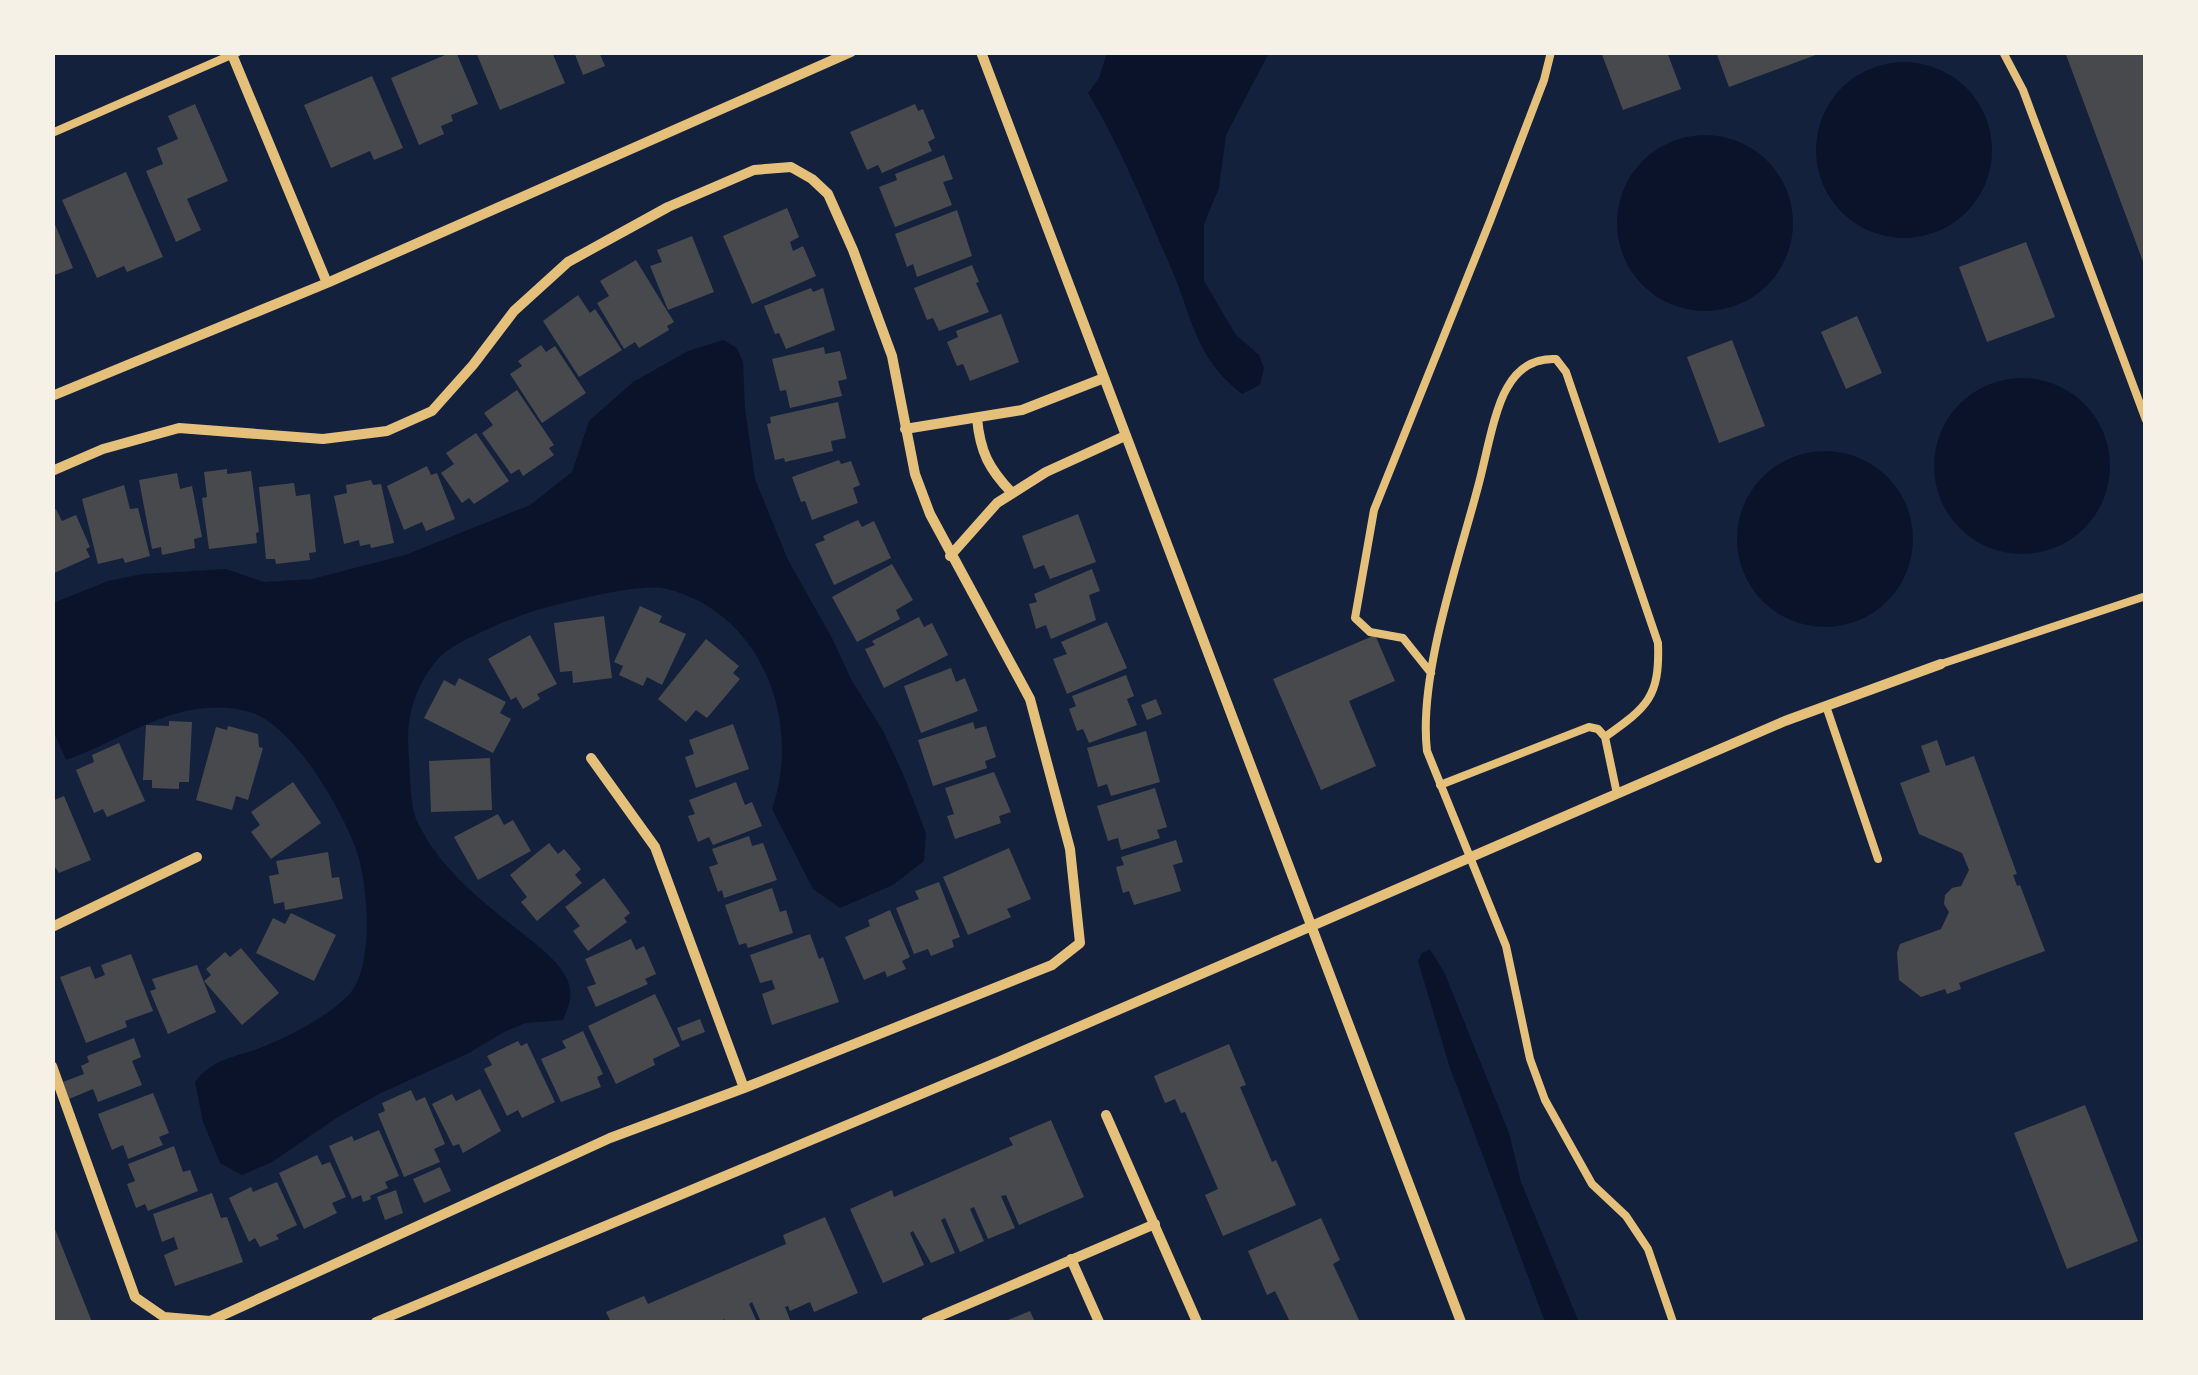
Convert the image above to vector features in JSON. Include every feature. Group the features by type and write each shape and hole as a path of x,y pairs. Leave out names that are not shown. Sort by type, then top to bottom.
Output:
{"street":[{"path":"52,396 326,283 850,52"},
{"path":"981,52 1461,1322"},
{"path":"234,53 326,283"},
{"path":"52,471 103,449 180,428 323,439 387,431 432,412 473,366 514,310 568,262 668,207 754,170 790,167 828,194 892,356 916,474 950,556 1030,699 1070,849 1080,943 1052,965 610,1138 210,1321 164,1317 135,1297 52,1066"},
{"path":"904,429 1039,404 1104,378"},
{"path":"977,418 986,464 1012,494"},
{"path":"950,556 997,504 1078,456 1125,436"},
{"path":"376,1322 1000,1061 1826,706 1940,664"},
{"path":"592,758 655,847 744,1088"},
{"path":"52,927 197,857"},
{"path":"1106,1115 1196,1322"},
{"path":"926,1322 1155,1224"},
{"path":"1071,1259 1099,1322"}],"lane":[{"path":"1431,673 1403,638 1370,632 1354,618 1374,510 1490,221 1544,80 1550,52"},
{"path":"2003,52 2023,90 2146,420"},
{"path":"52,133 234,53"},
{"path":"1605,737 1644,708 1660,674 1658,644 1566,372 1556,360 1539,358 1527,364 1507,388 1431,673 1423,721 1427,752 1506,946 1530,1058 1545,1100 1592,1184 1626,1216 1648,1249 1673,1322"},
{"path":"1940,664 2146,596"},
{"path":"1826,706 1878,860"},
{"path":"1440,785 1589,727 1598,729 1605,737 1618,794"}],"water":[{"path":"1107,53 1269,53 1226,135 1219,188 1204,224 1204,281 1236,335 1259,355 1264,368 1260,385 1242,394 1204,351 1132,179 1088,93 1099,78"},
{"path":"1904,62 1938,69 1966,88 1985,116 1992,150 1985,184 1966,212 1938,231 1904,238 1870,231 1842,212 1823,184 1816,150 1823,116 1842,88 1870,69"},
{"path":"1705,135 1739,142 1767,161 1786,189 1793,223 1786,257 1767,285 1739,304 1705,311 1671,304 1643,285 1624,257 1617,223 1624,189 1643,161 1671,142"},
{"path":"723,340 737,348 743,362 755,479 788,560 904,776 926,833 924,861 893,885 840,908 813,889 772,809 780,776 782,742 767,676 750,646 728,621 700,602 667,589 639,588 540,609 502,623 446,652 423,681 408,730 412,801 419,825 450,869 562,970 570,993 563,1020 526,1023 504,1032 469,1053 381,1093 272,1162 242,1175 220,1163 203,1122 195,1082 216,1064 309,1024 351,992 359,979 366,941 366,898 359,859 337,808 311,766 280,730 246,711 197,709 175,714 66,760 53,730 53,603 108,581 142,574 226,569 264,582 312,579 405,555 530,505 572,472 589,421 633,382 688,351"},
{"path":"2022,378 2056,385 2084,404 2103,432 2110,466 2103,500 2084,528 2056,547 2022,554 1988,547 1960,528 1941,500 1934,466 1941,432 1960,404 1988,385"},
{"path":"1825,451 1859,458 1887,477 1906,505 1913,539 1906,573 1887,601 1859,620 1825,627 1791,620 1763,601 1744,573 1737,539 1744,505 1763,477 1791,458"},
{"path":"1430,949 1445,974 1509,1133 1521,1182 1579,1322 1545,1322 1449,1065 1418,961"}],"building":[{"path":"456,52 478,104 451,115 453,121 441,126 444,134 419,145 391,78"},
{"path":"476,52 552,52 565,83 500,110"},
{"path":"574,52 599,52 605,66 583,75"},
{"path":"1601,52 1667,52 1681,89 1623,110"},
{"path":"1716,52 1821,52 1821,53 1729,87"},
{"path":"2065,52 2146,52 2146,267 2145,267"},
{"path":"372,76 403,148 374,160 370,151 331,168 304,105"},
{"path":"195,104 228,181 187,199 201,230 176,242 146,171 163,164 157,148 178,139 168,116"},
{"path":"915,104 918,111 923,109 935,138 928,142 932,151 882,173 878,165 867,170 850,132"},
{"path":"944,155 953,179 943,182 952,205 895,227 879,187 897,180 895,174"},
{"path":"126,172 163,257 127,272 124,266 97,278 62,200"},
{"path":"787,208 799,237 790,242 793,251 803,246 816,276 752,304 723,236"},
{"path":"957,210 972,256 917,277 913,264 907,267 895,234"},
{"path":"52,217 73,268 52,276"},
{"path":"692,236 714,292 668,310 650,266 662,262 657,250"},
{"path":"2026,242 2055,317 1987,342 1959,267"},
{"path":"636,260 674,322 667,326 669,330 639,348 635,342 624,349 597,303 609,296 600,281"},
{"path":"972,265 989,312 939,331 933,318 927,320 914,288"},
{"path":"811,288 813,292 823,288 835,330 786,349 764,306"},
{"path":"578,295 590,313 595,309 622,350 579,377 543,321"},
{"path":"1001,314 1019,362 970,381 963,364 957,366 947,342 958,337 956,331"},
{"path":"1857,316 1882,373 1846,389 1821,332"},
{"path":"1732,340 1765,426 1719,443 1687,357"},
{"path":"541,345 546,352 555,346 586,393 542,423 510,374 522,366 518,361"},
{"path":"824,347 825,354 840,351 847,379 838,381 842,396 790,408 786,390 780,391 772,359"},
{"path":"517,390 554,445 549,448 554,455 523,476 519,469 511,474 482,433 493,425 484,413"},
{"path":"838,402 846,438 831,441 833,451 785,462 784,458 775,460 767,424 771,423 770,417"},
{"path":"476,433 509,481 474,504 469,498 462,503 441,473 454,464 446,453"},
{"path":"839,460 841,464 851,461 860,485 853,488 858,503 812,520 792,477"},
{"path":"427,466 431,475 437,473 455,519 426,531 422,522 404,530 387,486"},
{"path":"227,469 227,474 251,471 257,543 209,549 202,498 207,497 204,472"},
{"path":"177,473 180,489 192,486 202,537 194,539 195,548 162,555 161,547 152,549 139,480"},
{"path":"371,480 373,485 381,484 394,543 371,548 370,544 360,546 359,540 344,544 334,496 347,493 346,485"},
{"path":"294,483 296,496 310,494 316,552 309,553 310,560 276,564 275,559 266,559 259,487"},
{"path":"124,485 130,509 138,508 150,556 125,563 123,558 98,564 82,499"},
{"path":"56,509 62,521 76,515 90,547 86,549 90,557 52,574 52,511"},
{"path":"1078,514 1096,562 1050,579 1044,565 1034,569 1022,536"},
{"path":"858,520 862,527 874,521 891,558 834,585 815,544 825,540 823,536"},
{"path":"892,564 913,600 896,610 900,619 857,642 832,597"},
{"path":"1092,569 1100,591 1089,595 1096,620 1051,639 1046,625 1036,629 1029,604 1037,602 1034,594"},
{"path":"640,606 662,616 659,622 686,634 662,685 647,677 643,686 619,675 623,666 614,662"},
{"path":"604,616 612,678 573,683 572,671 560,672 554,623"},
{"path":"919,617 924,627 932,623 948,655 884,688 865,649 875,645 872,641"},
{"path":"1107,622 1127,668 1067,694 1053,659 1067,654 1061,642"},
{"path":"530,635 557,684 537,694 540,699 523,709 516,697 511,700 488,659"},
{"path":"1375,635 1395,681 1349,701 1376,766 1321,790 1273,679"},
{"path":"706,639 739,666 733,673 740,679 707,718 696,710 686,722 658,699"},
{"path":"951,668 956,682 965,678 978,711 921,733 904,686"},
{"path":"1126,675 1134,696 1127,699 1137,725 1089,743 1083,729 1077,731 1069,709 1076,706 1072,696"},
{"path":"459,678 506,702 500,713 511,719 493,753 424,718 444,680 455,686"},
{"path":"1156,699 1162,714 1147,720 1141,705"},
{"path":"169,721 192,722 189,782 179,782 179,789 152,788 152,780 143,780 146,725 169,726"},
{"path":"973,722 975,729 986,726 996,757 985,761 987,768 933,786 918,740"},
{"path":"733,724 749,769 696,788 685,757 694,754 689,740"},
{"path":"228,726 258,734 259,747 263,748 248,800 236,796 232,810 196,800 216,727 227,730"},
{"path":"1146,731 1160,782 1111,796 1107,784 1098,787 1087,748"},
{"path":"1937,740 1946,766 1974,756 2017,874 2013,875 2017,886 2020,885 2045,951 1959,983 1961,989 1947,994 1945,989 1921,997 1899,980 1900,944 1941,929 1949,912 1944,904 1945,895 1961,886 1969,870 1962,853 1919,834 1900,783 1930,772 1921,746"},
{"path":"119,743 145,801 107,817 103,809 94,813 76,770 94,762 92,755"},
{"path":"490,758 492,810 431,812 429,761"},
{"path":"994,772 1011,812 999,816 1001,823 955,839 947,816 954,814 945,788"},
{"path":"293,782 321,823 271,859 251,832 260,825 251,812"},
{"path":"736,782 745,805 752,802 762,826 713,845 709,837 698,842 688,816 695,814 689,800"},
{"path":"1155,788 1167,827 1157,830 1160,838 1121,850 1118,838 1108,841 1097,806"},
{"path":"64,796 91,860 59,873 52,863 52,801"},
{"path":"498,814 504,825 513,820 531,851 478,880 454,837"},
{"path":"749,836 752,846 763,843 777,880 724,898 709,867 718,864 712,849"},
{"path":"1176,840 1183,862 1173,865 1181,891 1134,905 1129,891 1123,893 1116,867 1124,865 1121,857"},
{"path":"549,843 558,854 564,849 581,869 575,875 582,883 537,921 521,902 527,897 510,875"},
{"path":"1009,848 1031,899 1007,909 1011,917 968,935 943,877"},
{"path":"328,852 332,878 339,877 343,899 285,910 284,902 274,904 269,876 279,874 276,861"},
{"path":"604,878 630,913 624,918 627,922 588,951 573,931 580,926 565,907"},
{"path":"939,882 960,937 952,940 954,947 931,956 928,949 914,954 896,908 919,899 915,891"},
{"path":"772,888 780,912 786,910 793,933 748,948 746,943 739,945 725,905"},
{"path":"890,910 910,957 902,961 906,969 887,977 885,971 864,980 845,937 870,926 868,920"},
{"path":"291,913 336,935 314,981 256,953 273,918 285,924"},
{"path":"810,934 839,1002 772,1025 762,994 775,989 772,980 760,983 750,955"},
{"path":"631,939 636,950 644,946 656,974 645,979 648,984 596,1007 587,987 596,984 585,959"},
{"path":"241,948 279,993 242,1025 204,981 211,975 206,969 225,952 230,957"},
{"path":"131,954 153,1011 125,1021 127,1027 86,1043 60,977 90,966 95,979 105,975 101,965"},
{"path":"197,965 216,1012 168,1034 150,991 156,989 152,979"},
{"path":"655,994 680,1046 653,1059 655,1065 616,1084 588,1026"},
{"path":"700,1019 705,1032 682,1041 677,1028"},
{"path":"583,1031 603,1074 597,1077 601,1087 561,1102 541,1059 566,1048 562,1041"},
{"path":"134,1038 141,1057 132,1061 142,1085 98,1102 93,1089 69,1099 63,1082 84,1074 81,1066 89,1062 87,1056"},
{"path":"518,1041 521,1046 527,1043 555,1102 522,1118 518,1110 507,1116 484,1069 492,1065 487,1056"},
{"path":"1229,1044 1246,1085 1240,1087 1272,1162 1276,1160 1296,1205 1223,1236 1205,1195 1218,1189 1185,1112 1181,1113 1175,1099 1165,1103 1154,1076"},
{"path":"480,1089 501,1131 463,1153 459,1144 453,1146 432,1104 452,1094 456,1101"},
{"path":"411,1090 416,1101 425,1097 445,1144 434,1149 440,1162 404,1177 378,1114 385,1111 382,1103"},
{"path":"153,1093 169,1133 159,1137 163,1145 128,1159 123,1145 112,1150 98,1114"},
{"path":"2085,1105 2138,1241 2067,1269 2014,1133"},
{"path":"1051,1120 1084,1197 1019,1225 1006,1195 1001,1196 1015,1228 988,1239 974,1207 970,1209 984,1241 960,1252 945,1218 941,1220 955,1253 931,1263 913,1231 910,1233 924,1265 883,1283 850,1209 892,1190 894,1197 1013,1145 1009,1138"},
{"path":"379,1130 399,1176 385,1182 388,1188 370,1196 371,1199 363,1202 361,1195 352,1199 329,1146"},
{"path":"174,1146 183,1172 190,1170 198,1191 148,1211 145,1204 136,1208 127,1184 135,1181 128,1164"},
{"path":"317,1155 322,1165 330,1162 346,1197 332,1203 337,1213 304,1229 279,1173"},
{"path":"440,1167 451,1191 424,1203 413,1179"},
{"path":"277,1182 297,1225 260,1247 255,1238 249,1242 229,1198 251,1187 253,1192"},
{"path":"396,1190 403,1213 385,1220 377,1197"},
{"path":"212,1193 221,1218 227,1217 243,1262 175,1286 164,1255 178,1249 174,1237 162,1242 153,1214"},
{"path":"825,1217 858,1293 814,1312 810,1302 790,1311 785,1307 791,1322 761,1322 752,1302 749,1304 757,1322 611,1322 606,1312 644,1296 648,1304 786,1244 783,1235"},
{"path":"1321,1218 1340,1260 1333,1264 1360,1322 1290,1322 1275,1291 1267,1295 1248,1251"},
{"path":"53,1224 92,1322 52,1322"},
{"path":"1030,1311 1035,1322 1003,1322"}]}
